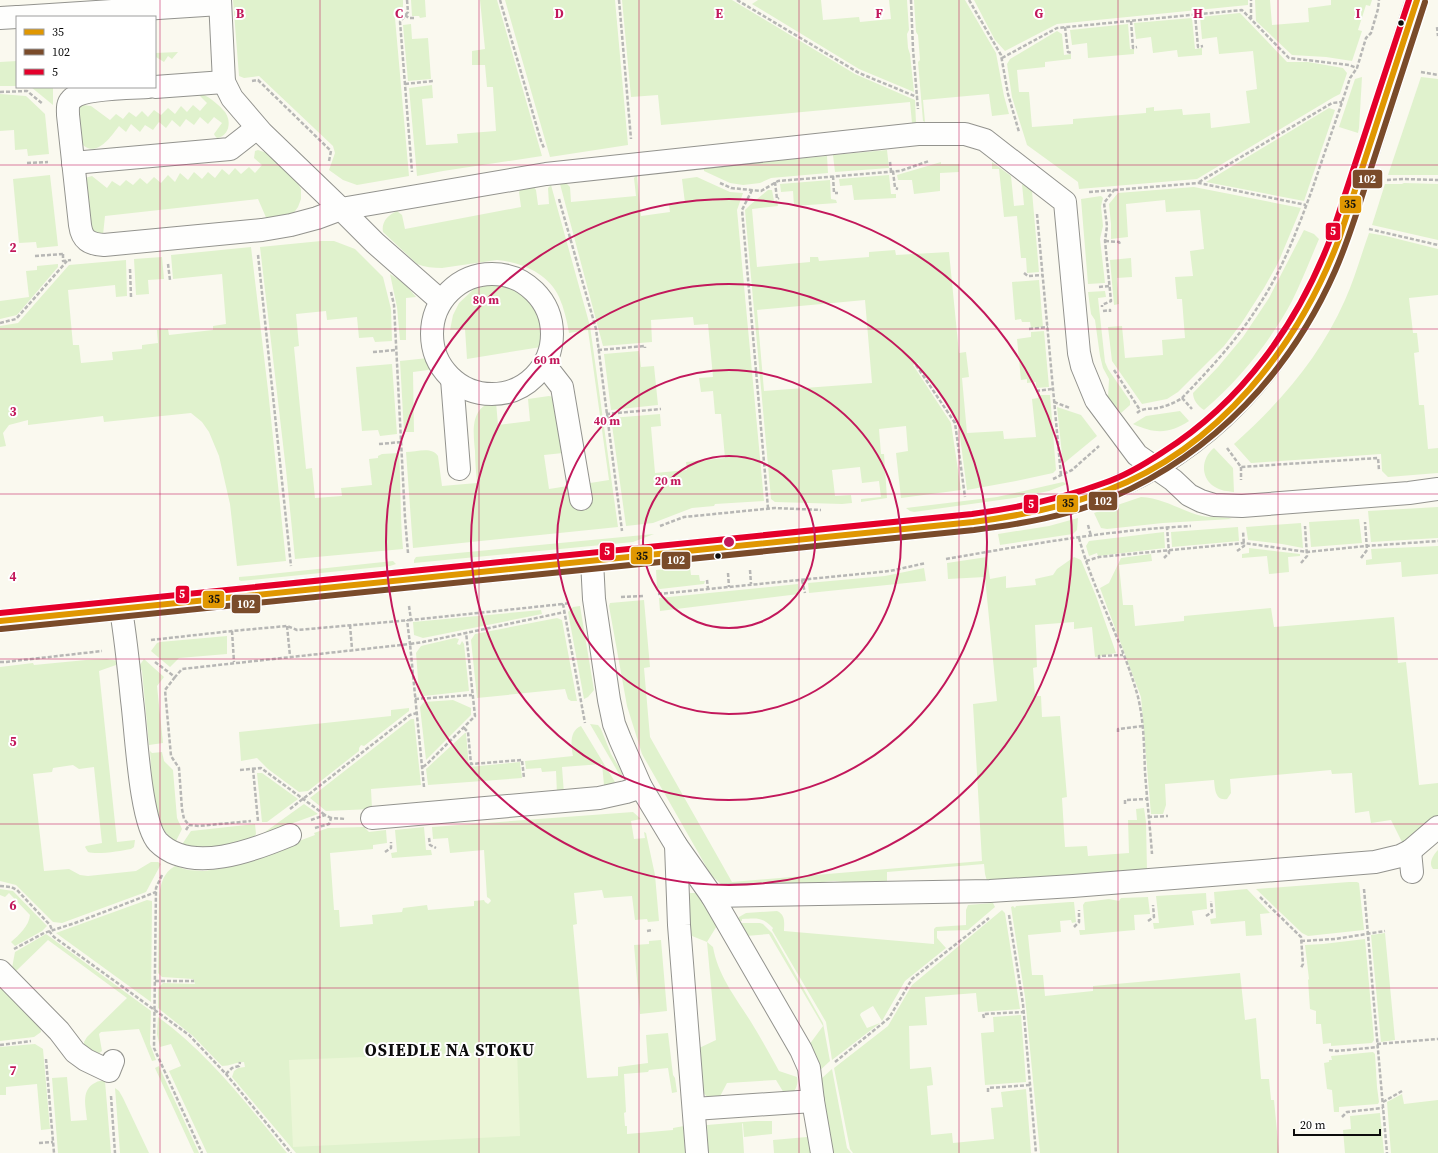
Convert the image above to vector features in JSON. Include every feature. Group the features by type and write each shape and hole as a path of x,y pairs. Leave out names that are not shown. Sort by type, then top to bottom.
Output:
{"street":[{"path":"0,621 121,610 932,526 1006,517 1065,505 1114,487 1155,468 1198,439 1259,380 1284,346 1306,310 1337,244 1417,0"},
{"path":"31,16 220,2 235,82 232,98 257,128 375,243 441,301"},
{"path":"0,18 16,17"},
{"path":"156,86 235,82"},
{"path":"134,88 92,91 80,94 71,99 68,107 64,162 83,237 88,241 98,244 262,230 291,225 317,218 341,209 552,174 921,134 954,133 976,136 994,146 1065,202 1078,347 1082,366 1088,382 1096,400 1137,455 1173,480 1189,495 1214,505 1242,506 1438,489"},
{"path":"64,162 230,149 257,128"},
{"path":"494,273 514,278 532,288 545,305 552,324 552,345 544,364 533,378 518,388 502,393 484,393 467,389 452,379 441,366 434,350 431,333 434,316 441,301 455,286 474,276 494,273"},
{"path":"544,364 562,387 581,499"},
{"path":"452,379 459,469"},
{"path":"592,561 594,599 611,712 620,740 641,786 676,845 712,896 806,1059 812,1081 813,1101 822,1153"},
{"path":"121,610 144,805 152,832 158,841 164,847 181,855 214,858 261,847 290,834"},
{"path":"372,818 599,798 626,792 641,786"},
{"path":"712,896 933,893 1006,896 1081,885 1362,863 1400,856 1411,861 1438,827"},
{"path":"676,845 679,925 697,1153"},
{"path":"0,971 59,1031 75,1052 86,1060 111,1066"},
{"path":"694,1109 813,1101"}],"path":[{"path":"407,0 408,12 400,22 411,158"},
{"path":"500,0 543,145"},
{"path":"619,0 631,140"},
{"path":"737,0 859,72 917,97"},
{"path":"911,0 912,34 921,134"},
{"path":"970,0 1002,58 1008,94 1021,138"},
{"path":"1250,20 1251,0"},
{"path":"1134,415 1140,410 1160,408 1182,398 1220,358 1260,305 1296,235 1350,78 1357,68 1366,38 1371,32 1378,9 1379,0"},
{"path":"1002,58 1057,28 1242,10 1250,20 1289,58 1348,65 1357,68"},
{"path":"1195,14 1198,47 1203,46"},
{"path":"405,15 409,18 415,19"},
{"path":"1131,21 1133,48 1137,47"},
{"path":"1065,27 1068,52 1072,53"},
{"path":"1417,72 1438,75"},
{"path":"235,82 258,80 331,151 328,165"},
{"path":"405,84 433,82"},
{"path":"0,92 27,91 44,105"},
{"path":"1199,183 1332,103 1342,102"},
{"path":"27,163 64,162"},
{"path":"893,171 895,188 898,189"},
{"path":"552,174 596,329 606,414 622,526"},
{"path":"833,176 834,193 838,193"},
{"path":"1380,181 1403,179 1438,180"},
{"path":"775,182 777,198 779,198"},
{"path":"1041,183 1035,193 1061,476"},
{"path":"1090,192 1199,183 1306,205"},
{"path":"752,190 742,210 768,508"},
{"path":"1103,318 1102,305 1110,301 1105,241 1107,226 1104,204 1114,190"},
{"path":"1365,228 1438,245"},
{"path":"1105,241 1119,242 1120,244"},
{"path":"258,251 291,561"},
{"path":"35,256 63,254 63,261 75,260"},
{"path":"0,323 16,319 67,261"},
{"path":"129,262 131,297"},
{"path":"1024,273 1028,276 1042,275"},
{"path":"390,286 394,305 408,548"},
{"path":"1102,287 1109,286"},
{"path":"1103,311 1110,310 1110,312"},
{"path":"1029,329 1048,327"},
{"path":"598,350 645,346 645,348"},
{"path":"373,352 396,350"},
{"path":"916,365 954,423 965,497 971,496"},
{"path":"1112,366 1140,410"},
{"path":"1036,391 1052,389"},
{"path":"1182,398 1196,414"},
{"path":"606,414 661,409"},
{"path":"1049,480 1072,470 1104,441"},
{"path":"379,444 402,442"},
{"path":"1229,451 1241,467 1378,458 1379,473"},
{"path":"1361,558 1367,550 1364,520"},
{"path":"1301,563 1308,556 1305,522"},
{"path":"1164,558 1169,553 1167,527"},
{"path":"946,559 1091,536"},
{"path":"1080,538 1086,561 1138,697 1143,726 1148,817 1152,850"},
{"path":"1237,551 1244,546 1244,538"},
{"path":"1086,561 1099,557 1244,542 1307,552 1438,541"},
{"path":"658,594 895,570 926,563"},
{"path":"707,580 708,589"},
{"path":"802,580 804,593"},
{"path":"615,598 643,596"},
{"path":"408,600 410,644 424,785"},
{"path":"147,640 287,626 297,630 571,603"},
{"path":"563,604 585,722"},
{"path":"258,820 199,826 189,825 184,819 179,768 171,756 165,690 182,668 410,644 565,612"},
{"path":"350,625 352,649"},
{"path":"287,626 290,656"},
{"path":"232,631 234,662"},
{"path":"423,767 475,716 466,632"},
{"path":"0,662 93,653 108,650"},
{"path":"1099,659 1099,656 1123,655"},
{"path":"154,660 175,677"},
{"path":"415,699 472,695"},
{"path":"286,812 410,715 417,713"},
{"path":"1118,732 1118,728 1143,726"},
{"path":"464,728 469,732 472,764 522,760 527,805"},
{"path":"162,747 170,746"},
{"path":"240,770 261,768 325,815"},
{"path":"253,769 261,847"},
{"path":"1125,804 1125,800 1147,799"},
{"path":"1148,817 1168,816"},
{"path":"290,834 301,833 328,824 331,818 346,818"},
{"path":"430,845 436,848"},
{"path":"386,852 391,848"},
{"path":"1362,863 1387,1153"},
{"path":"164,871 156,888 154,1048 202,1153"},
{"path":"0,886 11,887 17,890 50,926 50,930 54,937 189,1035 226,1074 291,1153"},
{"path":"8,951 15,949 50,930 156,892"},
{"path":"1255,893 1300,937 1303,964 1301,968"},
{"path":"1006,896 1024,1012 1036,1153"},
{"path":"832,1064 889,1018 912,980 1006,896"},
{"path":"1206,916 1212,912 1211,896"},
{"path":"1148,922 1154,917 1152,899"},
{"path":"1301,941 1329,939 1385,931"},
{"path":"155,980 194,981"},
{"path":"984,1018 983,1014 1024,1012"},
{"path":"1329,1050 1338,1051 1438,1039"},
{"path":"0,1045 34,1041"},
{"path":"46,1057 54,1153"},
{"path":"226,1074 232,1068 239,1066 240,1062"},
{"path":"111,1066 115,1153"},
{"path":"988,1092 988,1088 1030,1085"},
{"path":"1382,1102 1402,1091"},
{"path":"1342,1117 1347,1112 1383,1108"},
{"path":"39,1143 53,1142"}],"green space":[{"path":"233,0 403,0 403,9 395,18 409,176 357,185 343,180 329,170 335,153 333,146 259,76 244,78 239,76"},
{"path":"411,0 425,0 426,17 420,18 419,16 412,16"},
{"path":"480,0 497,0 542,156 417,176 409,88 432,85 433,98 422,99 426,145 458,143 457,134 496,131 493,87 487,87 485,65 472,65 472,51 485,49"},
{"path":"505,0 615,0 628,145 550,157"},
{"path":"622,0 732,0 855,74 915,100 916,123 912,123 910,102 661,125 658,95 631,97"},
{"path":"758,0 821,0 823,20 859,17 860,22 891,19 889,0 907,0 909,30 907,34 908,48 914,92 859,69 752,4"},
{"path":"914,0 965,0 996,53 1009,114 992,116 989,94 923,100 925,122 923,121 918,62 920,60"},
{"path":"974,0 1248,0 1248,5 1057,24 1005,51 995,40"},
{"path":"1255,0 1270,0 1272,25 1309,22 1308,8 1331,5 1331,0 1372,0 1370,6 1366,5 1358,30 1362,31 1352,61 1326,57 1292,55 1256,21"},
{"path":"1240,13 1287,62 1308,62 1343,68 1347,73 1340,94 1197,179 1079,189 1078,182 1027,145 1012,97 1007,64 1010,59 1057,31 1062,34 1064,55 1071,54 1071,59 1045,62 1045,67 1017,70 1019,92 1029,92 1032,127 1073,124 1073,119 1146,113 1146,108 1154,107 1154,111 1182,109 1183,115 1210,113 1211,128 1250,123 1246,91 1257,89 1253,51 1219,54 1217,37 1202,39 1200,17"},
{"path":"1192,18 1195,49 1202,48 1202,55 1178,57 1177,50 1153,53 1151,37 1136,39 1134,23"},
{"path":"411,24 412,39 428,38 431,79 408,81 403,25"},
{"path":"1128,24 1130,49 1134,49 1134,54 1088,58 1087,43 1072,45 1070,30"},
{"path":"178,52 172,59 168,56 164,62 156,57 156,53"},
{"path":"16,61 16,86 0,86 0,62"},
{"path":"1362,77 1358,133 1339,127 1355,79"},
{"path":"1421,77 1438,79 1438,175 1388,175"},
{"path":"32,88 53,88 53,105"},
{"path":"0,94 26,96 45,114 49,154 28,156 27,149 15,150 14,130 0,131"},
{"path":"202,94 218,104 227,116 229,124 227,132 221,137 217,138 214,134 222,123 214,117 208,124 200,117 194,125 186,119 180,127 172,120 166,128 159,122 153,130 145,125 140,132 131,124 126,132 119,126 107,141 97,148 91,149 80,142 77,109 83,105 91,106 110,120 116,114 123,119 129,112 136,117 142,111 148,117 154,110 161,115 168,108 175,114 181,106 187,112 193,105 200,111 207,103 199,95"},
{"path":"1329,108 1335,110 1304,201 1206,182"},
{"path":"258,150 267,153 297,182 301,189 301,199 293,214 268,222 258,199 105,216 103,235 101,237 90,230 85,178 92,176 107,188 112,181 120,186 126,180 133,185 140,178 147,184 154,177 161,183 168,175 175,182 180,173 188,180 194,172 202,179 208,172 215,178 222,169 229,175 235,168 241,174 249,167 255,173 262,165 254,158 255,151"},
{"path":"887,150 889,168 835,172 833,155"},
{"path":"827,156 828,173 771,178 760,183 743,185 730,183 704,171 704,168 706,167"},
{"path":"941,162 941,164 959,164 959,172 940,173 940,191 914,194 912,180 898,180 897,175"},
{"path":"992,162 1011,176 1014,206 1024,205 1022,184 1032,191 1039,272 1027,273 1026,258 1021,258 1017,216 1004,217 999,169 992,169"},
{"path":"50,175 58,246 37,248 36,242 19,243 13,179"},
{"path":"889,175 891,194 896,194 896,198 854,200 852,185 840,186 839,179"},
{"path":"636,176 641,216 670,212 669,205 685,203 682,179 697,177 730,192 743,193 737,210 764,501 715,504 714,506 692,508 653,523 626,526 611,418 660,414 661,426 651,427 655,473 687,470 686,462 725,458 721,414 715,414 713,391 701,392 699,378 713,377 708,324 694,325 693,317 651,320 652,342 603,346 560,184 566,183 570,187 571,202 636,196 634,178"},
{"path":"830,180 831,199 836,200 837,203 794,206 793,191 781,192 780,184"},
{"path":"1385,184 1438,184 1438,240 1372,225"},
{"path":"551,185 590,326 618,527 413,548 406,452 428,450 435,453 438,456 442,486 477,483 474,427 477,414 481,408 488,404 496,402 498,425 530,421 528,399 549,396 553,397 563,453 544,455 549,489 568,486 571,503 592,500 590,483 609,480 588,330 569,333 561,301 548,282 541,276 525,267 506,261 497,260 442,268 420,265 417,264 383,232 383,225 386,219 397,211 402,215 405,229 521,207 519,192 521,189 533,186 536,190 538,205 549,204 548,188"},
{"path":"1194,187 1301,208 1278,263 1241,324 1224,346 1178,392 1167,399 1142,404 1112,361 1108,327 1122,326 1125,358 1163,355 1162,340 1185,338 1182,299 1177,299 1175,277 1193,276 1190,251 1204,249 1200,210 1166,212 1165,200 1126,204 1128,237 1111,239 1109,204 1118,193"},
{"path":"768,190 772,190 774,201 777,200 778,206 752,209 757,267 810,262 810,257 818,257 819,261 869,257 869,252 895,250 896,255 949,252 959,353 966,352 969,377 962,378 967,433 1003,431 1004,439 1036,437 1032,399 1038,398 1038,395 1050,395 1056,470 1053,473 967,490 958,421 918,363 913,365 951,423 961,490 901,498 896,453 908,451 906,426 879,429 881,454 884,454 887,498 861,502 861,499 881,497 879,481 862,483 860,467 832,470 835,496 851,495 852,503 775,502 771,499 745,210","holes":["865,300 872,383 764,391 757,310"]},
{"path":"1101,196 1103,198 1101,206 1103,226 1100,239 1105,283 1088,284 1081,199"},
{"path":"1304,230 1314,234 1319,239 1292,301 1274,331 1253,360 1204,410 1196,403 1193,393 1218,367 1243,337 1269,298"},
{"path":"1369,233 1438,249 1438,295 1409,298 1413,333 1417,333 1419,352 1414,353 1419,405 1424,405 1428,449 1438,448 1438,473 1388,477 1382,471 1381,454 1251,463 1234,444 1283,395 1324,341 1349,292"},
{"path":"334,241 355,249 383,277 391,309 392,341 375,342 373,337 359,338 357,317 327,320 326,311 296,314 299,346 294,347 306,469 312,468 315,498 342,496 341,488 372,485 369,459 378,458 378,456 382,454 399,453 403,549 295,559 260,247"},
{"path":"251,247 286,561 237,566 230,504 219,456 209,432 202,422 191,413 104,422 103,416 28,425 28,420 9,425 3,433 6,446 0,447 0,326 18,323 69,265 126,260 127,296 116,297 115,285 68,290 73,345 79,345 81,363 113,360 112,352 142,349 142,345 158,343 157,330 168,329 169,335 213,330 213,326 226,324 222,274 173,279 171,255"},
{"path":"162,257 164,279 148,280 149,294 136,295 134,259"},
{"path":"1131,258 1132,277 1117,278 1119,304 1114,305 1110,260"},
{"path":"58,264 58,267 17,315 0,319 0,301 29,297 26,271 37,270 37,266"},
{"path":"390,274 404,283 416,297 406,298 406,340 400,340 397,307"},
{"path":"1039,280 1043,327 1031,328 1030,322 1022,322 1021,319 1015,320 1012,282"},
{"path":"496,283 510,285 519,289 535,304 542,317 543,324 544,334 541,347 467,359 465,329 450,330 453,315 459,303 474,289"},
{"path":"1105,291 1106,297 1098,298 1105,362 1108,369 1130,401 1130,405 1121,413 1108,398 1109,379 1103,368 1100,356 1095,320 1091,314 1088,292"},
{"path":"1044,331 1049,387 1036,388 1036,382 1027,383 1027,379 1021,380 1017,339 1031,337 1031,332"},
{"path":"639,351 641,367 654,366 658,405 611,410 604,354"},
{"path":"428,358 432,361 432,367 428,370 413,372 414,432 404,432 400,361"},
{"path":"392,364 397,434 380,436 378,430 362,431 356,367"},
{"path":"1057,407 1081,415 1097,436 1063,464"},
{"path":"1180,411 1189,421 1168,430 1148,430 1133,424 1146,416"},
{"path":"1214,448 1233,468 1234,492 1224,491 1217,488 1207,479 1204,468 1205,462 1210,452"},
{"path":"1063,482 1067,484 1049,491 1014,498 914,512 906,508 997,497"},
{"path":"1141,497 1165,502 1202,516 1232,519 1163,523 1107,529 1101,528 1094,513"},
{"path":"1438,507 1438,538 1371,542 1368,511"},
{"path":"1078,518 1077,530 1073,534 1000,545 998,534 1049,526"},
{"path":"1359,519 1362,543 1311,547 1309,522"},
{"path":"1301,523 1303,548 1248,540 1246,527"},
{"path":"1238,527 1239,541 1172,547 1171,532"},
{"path":"1164,532 1165,548 1098,556 1097,553 1089,556 1086,546 1089,541"},
{"path":"654,534 633,542 414,563 416,557"},
{"path":"1438,546 1438,574 1402,577 1401,562 1366,565 1366,560 1372,559 1371,549"},
{"path":"1249,548 1300,554 1300,556 1288,557 1289,572 1269,574 1267,556 1242,558 1242,554 1249,553"},
{"path":"1151,554 1152,561 1119,565 1123,605 1133,605 1135,626 1184,621 1184,616 1271,608 1274,627 1394,617 1398,663 1406,662 1419,785 1438,783 1438,816 1413,836 1402,842 1391,820 1371,823 1369,811 1355,813 1352,773 1332,774 1331,770 1230,779 1231,793 1227,799 1220,798 1216,794 1214,780 1165,784 1166,805 1163,814 1151,814 1141,697 1100,588 1109,583 1121,558"},
{"path":"987,557 990,579 1006,576 1006,588 1036,585 1035,579 1053,575 1057,569 1074,557 1081,560 1096,596 1116,653 1095,657 1092,627 1074,629 1074,622 1035,625 1037,667 1033,668 1035,696 1041,696 1042,717 1060,716 1067,797 1062,798 1065,847 1087,846 1088,856 1129,853 1128,820 1137,820 1136,809 1144,808 1146,822 1147,871 987,881 984,864 887,872 887,884 865,884 834,881 769,887 722,885 711,875 642,754 627,706 609,606 610,603 644,600 650,667 644,668 650,737 732,882 982,861 973,704 997,701 985,577 948,579 947,563"},
{"path":"393,561 396,564 390,566 239,580 239,577"},
{"path":"690,567 691,575 699,575 700,581 705,581 704,584 660,589 657,588 656,570"},
{"path":"924,568 926,581 809,593 808,583 885,576"},
{"path":"798,584 799,594 660,611 659,598"},
{"path":"580,606 594,690 584,699 568,612 573,607"},
{"path":"541,610 542,614 423,638 414,635 413,622"},
{"path":"557,618 562,620 577,701 571,701 568,699 565,689 477,698 471,640 475,634"},
{"path":"227,636 227,654 179,658 170,667 151,651 157,643 160,642"},
{"path":"455,638 459,639 457,644 460,645 462,641 464,644 469,691 424,696 419,692 416,653 421,646"},
{"path":"107,659 118,661 116,665 99,671 117,842 135,840 134,847 131,849 109,852 88,852 85,847 86,846 102,843 94,767 79,769 73,765 53,768 52,772 33,774 44,871 69,869 80,875 88,876 136,871 151,862 158,862 161,864 146,892 62,923 53,922 16,885 0,881 0,667 33,663 34,665"},
{"path":"144,659 164,677 157,686 163,743 149,745 142,671 139,666"},
{"path":"453,700 471,708 471,715 426,760 420,707 424,702"},
{"path":"409,708 409,711 364,746 361,745 359,751 308,791 299,792 268,769 257,758 241,761 239,732 391,716 391,710"},
{"path":"411,719 414,719 421,785 371,789 372,809 326,811 310,798"},
{"path":"590,724 598,725 601,729 611,754 622,772 622,779"},
{"path":"581,726 615,782 611,785 604,785 602,764 562,767 564,794 557,794 556,771 542,772 541,768 526,769 525,761 573,756 571,743 574,731"},
{"path":"465,733 469,767 520,762 522,778 428,785 426,769"},
{"path":"150,751 152,753 162,752 164,761 173,770 177,818 182,829 176,841 168,835 162,826 158,814 153,787"},
{"path":"257,773 262,773 298,799 267,822 262,822"},
{"path":"304,804 318,814 263,834 265,832"},
{"path":"633,812 641,819 631,821 634,839 645,838 644,832 646,833 655,875 659,921 648,922 647,919 635,920 632,896 604,898 602,890 574,893 577,924 573,925 587,1078 618,1076 618,1067 648,1063 646,1035 668,1033 673,1075 675,1078 677,1092 672,1093 668,1068 649,1070 648,1072 624,1074 626,1112 624,1113 625,1126 627,1126 627,1134 673,1130 673,1128 684,1126 685,1153 296,1153 232,1077 234,1071 238,1068 245,1067 244,1062 222,1066 193,1036 158,1008 158,988 163,983 195,984 193,979 162,977 158,973 159,896 165,875 175,866 188,870 204,871 229,867 315,835 314,833 328,828 364,827 369,832 386,830 387,843 373,845 373,849 330,853 334,910 339,910 340,927 373,924 372,915 402,912 403,908 427,905 428,910 474,906 474,901 484,900 488,904 491,901 487,897 484,850 450,853 448,838 433,839 432,827"},
{"path":"255,824 256,834 254,837 220,849 181,846 191,831"},
{"path":"424,827 426,850 431,850 432,855 392,858 391,853 397,852 395,830"},
{"path":"1438,850 1438,869 1433,869 1431,862"},
{"path":"1349,882 1359,883 1364,930 1308,936 1302,933 1256,889"},
{"path":"0,889 13,891 47,926 42,931 15,946 11,942 26,927 30,915 9,893 5,897 0,895"},
{"path":"1247,889 1270,913 1260,914 1262,935 1246,936 1245,921 1211,924 1210,919 1216,918 1214,892"},
{"path":"690,893 696,893 699,895 718,924 707,942 687,934 687,895"},
{"path":"1206,893 1207,909 1192,911 1194,925 1154,929 1153,923 1159,923 1156,896"},
{"path":"1148,897 1150,914 1134,915 1135,930 1080,935 1079,930 1085,930 1083,905 1085,902 1109,899 1119,901 1121,898"},
{"path":"147,900 152,901 151,1002 56,933"},
{"path":"1074,902 1076,922 1072,923 1071,920 1060,921 1061,932 1028,935 1032,975 1043,975 1045,996 1093,991 1093,986 1240,973 1245,1020 1256,1018 1261,1079 1269,1079 1271,1100 1274,1100 1279,1153 1040,1153 1025,997 1011,907 1013,906 1015,908 1016,906"},
{"path":"993,903 995,907 968,930 937,931 937,938 946,948 905,981 882,1021 873,1006 861,1013 860,1015 867,1028 880,1023 832,1060 826,1022 772,930 773,928 763,920 759,919 752,918 738,921 739,917 746,913 777,911 783,917 784,931 934,944 934,929 936,927 966,925 966,910 968,905"},
{"path":"1002,910 1005,913 1020,1009 978,1012 976,993 925,997 927,1025 909,1026 910,1069 931,1067 933,1085 927,1086 931,1135 952,1133 953,1143 994,1139 991,1108 1003,1107 1001,1092 1026,1089 1031,1153 853,1153 850,1149 834,1068 888,1026 912,985"},
{"path":"738,923 760,923 772,933 823,1023 830,1061 817,1073 809,1045 823,1026 769,934 746,936"},
{"path":"1385,933 1395,1040 1381,1042 1371,935"},
{"path":"46,934 151,1011 150,1044 156,1060 152,1061 139,1029 101,1032 99,1034 102,1051 99,1053 90,1050 84,1044 87,1037 127,998 48,940 14,973 12,968 15,952"},
{"path":"1365,939 1374,1040 1372,1043 1331,1046 1331,1043 1323,1044 1321,1024 1316,1024 1316,1011 1310,1009 1309,979 1305,945"},
{"path":"661,940 667,1011 640,1014 634,945 649,944 649,941"},
{"path":"707,942 713,947 715,958 728,986 755,1028 779,1071 797,1077 795,1089 787,1098 776,1080 727,1083 716,1104 702,1091 697,1049 716,1040"},
{"path":"0,983 40,1025 41,1032 34,1037 0,1041"},
{"path":"1021,1015 1026,1082 985,1085 981,1033 994,1032 993,1017"},
{"path":"158,1017 177,1031 211,1063 227,1080 287,1153 207,1153 169,1071 181,1066 171,1044 160,1047 157,1034"},
{"path":"35,1044 43,1049 50,1129 41,1130 37,1084 6,1087 6,1095 0,1095 0,1047"},
{"path":"517,1051 520,1136 293,1147 289,1060"},
{"path":"1373,1052 1375,1054 1378,1104 1339,1107 1339,1112 1334,1112 1332,1090 1327,1089 1324,1063 1332,1060 1331,1056"},
{"path":"159,1066 199,1153 194,1153 155,1068"},
{"path":"832,1069 847,1148 851,1153 828,1153 821,1079"},
{"path":"67,1077 71,1121 87,1120 85,1100 87,1091 89,1087 96,1082 105,1081 111,1153 58,1153 52,1078"},
{"path":"115,1088 119,1091 123,1098 149,1153 120,1153"},
{"path":"1402,1094 1404,1104 1438,1100 1438,1153 1391,1153 1387,1102"},
{"path":"1380,1113 1384,1153 1345,1153 1343,1130 1351,1129 1350,1116"},
{"path":"805,1120 814,1153 774,1153 773,1140 807,1137"},
{"path":"772,1121 772,1134 744,1137 742,1123 744,1153 708,1153 707,1125"}],"transit line":[{"name":"5","path":"0,613 972,514 1022,506 1055,498 1088,489 1120,477 1163,452 1192,432 1218,410 1242,385 1284,330 1318,269 1331,237 1409,0"},
{"name":"35","path":"0,621 973,522 1007,517 1059,506 1108,490 1148,472 1185,448 1219,421 1249,389 1277,355 1301,318 1322,279 1339,239 1417,0"},
{"name":"102","path":"1,629 974,530 1009,525 1062,514 1096,504 1113,497 1150,479 1184,457 1216,433 1245,405 1272,375 1296,342 1317,308 1335,271 1345,245 1359,207 1425,2"}],"district":[{"name":"OSIEDLE NA STOKU","path":"450,1050"}]}
